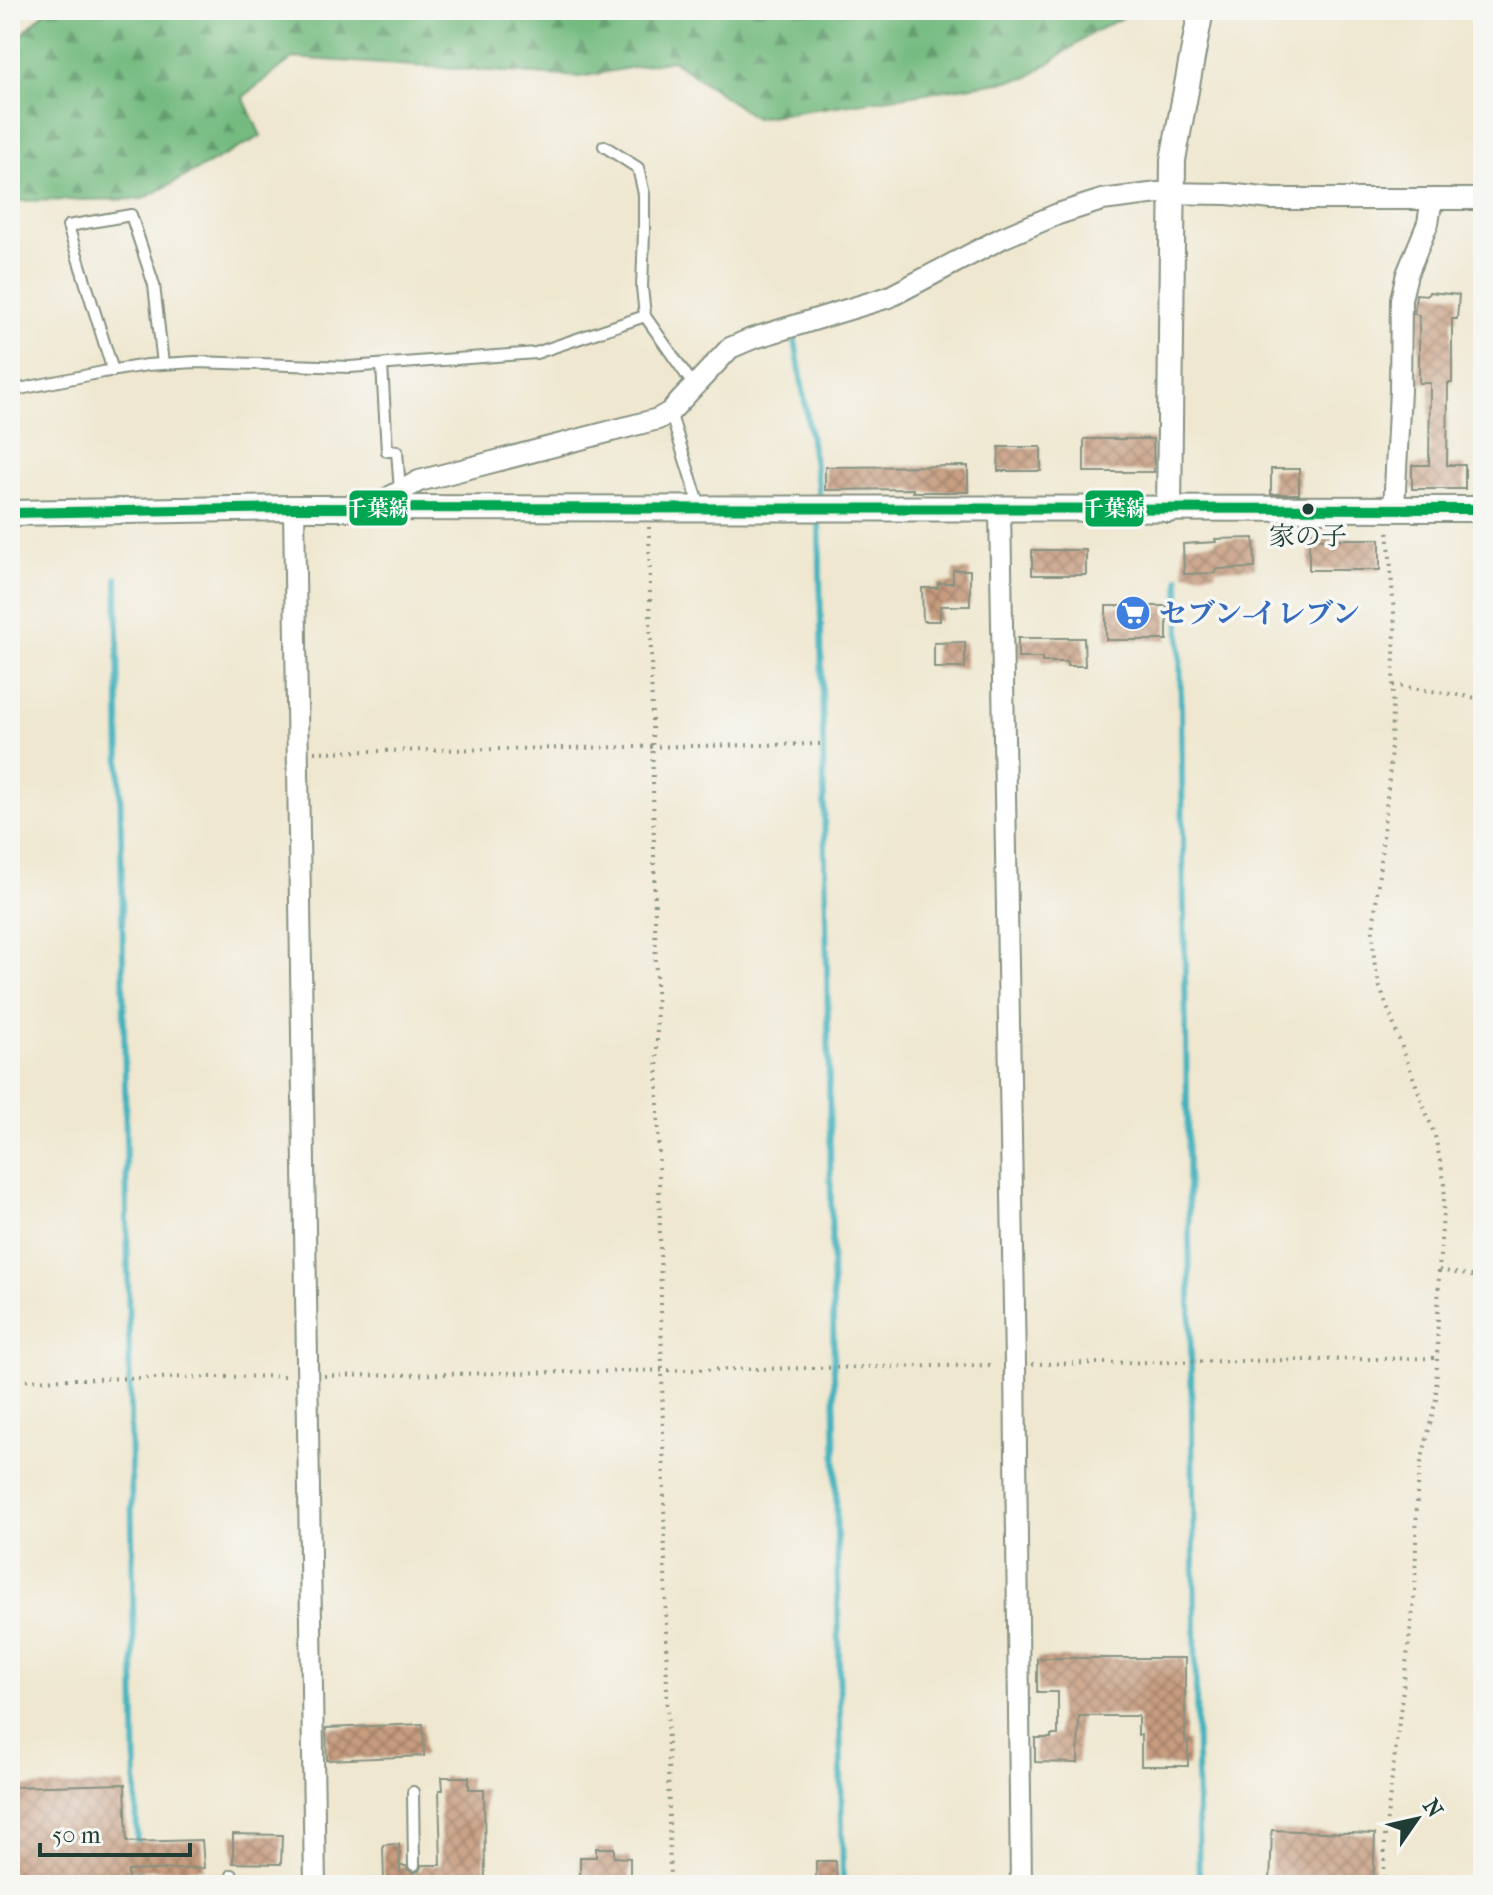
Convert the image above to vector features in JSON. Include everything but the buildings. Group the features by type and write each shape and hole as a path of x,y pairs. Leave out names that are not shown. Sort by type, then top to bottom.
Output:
{"street":[{"path":"1169,510 1173,160 1201,10"},
{"path":"370,508 419,481 658,419 670,412 730,348 889,297 1002,238 1058,214 1102,200 1172,193 1272,199 1483,200"},
{"path":"1391,509 1400,390 1401,299 1407,274 1428,223 1432,199"},
{"path":"10,513 294,508 1483,509"},
{"path":"294,508 315,1885"},
{"path":"1000,510 1021,1885"}],"lane":[{"path":"604,146 638,168 644,194 642,287 645,316 694,386"},
{"path":"113,371 68,226 131,215 154,285 163,364"},
{"path":"10,391 163,364 195,362 350,367 536,353 645,316"},
{"path":"382,365 387,451 397,451 400,492"},
{"path":"670,412 700,509"},
{"path":"413,1792 414,1865"}],"path":[{"path":"649,509 670,1885"},
{"path":"1384,1885 1385,1834 1415,1592 1417,1495 1436,1399 1439,1270 1445,1185 1435,1136 1379,985 1374,960 1373,931 1390,768 1395,628 1391,509"},
{"path":"1393,685 1483,699"},
{"path":"298,752 824,744"},
{"path":"1439,1270 1483,1278"},
{"path":"10,1380 1438,1358"}],"green space":[{"path":"47,10 1137,10 1094,32 1027,78 755,118 672,60 580,77 293,58 243,97 261,136 143,199 10,201 10,46"}],"waterway":[{"path":"794,334 819,504"},
{"path":"819,515 843,1885"},
{"path":"117,578 137,1850"},
{"path":"1179,578 1199,1885"},
{"path":"137,1865 138,1885"}],"transit line":[{"name":"千葉線","path":"10,513 294,508 1483,509"}],"place":[{"name":"家の子","path":"1308,509"},
{"name":"セブン-イレブン","path":"1133,613"}]}
